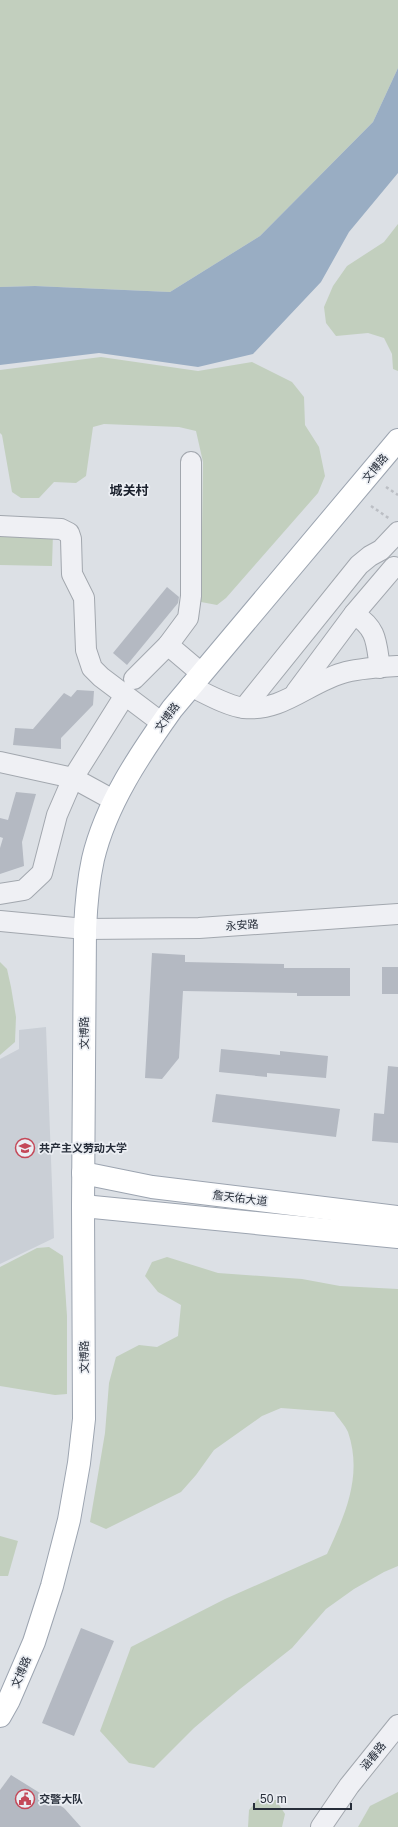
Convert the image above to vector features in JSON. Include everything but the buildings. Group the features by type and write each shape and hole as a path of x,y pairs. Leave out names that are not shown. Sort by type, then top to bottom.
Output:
{"main road":[{"name":"文博路","path":"0,1716 9,1700 34,1642 52,1586 69,1520 79,1463 84,1419 83,1173 85,929 87,897 93,859 102,830 115,802 143,751 196,679 398,440"},
{"name":"詹天佑大道","path":"83,1173 152,1188 398,1217"},
{"name":"詹天佑大道","path":"83,1206 398,1237"}],"street":[{"path":"0,894 24,890 42,873 57,815 73,778 130,687 168,645 188,618 190,608 191,462"},
{"path":"0,526 61,529 69,533 71,539 72,574 84,598 86,650 92,668 130,687 162,724"},
{"path":"244,708 359,565 370,556 381,550 395,527"},
{"path":"292,697 354,614 396,570 381,550"},
{"path":"168,645 196,679 222,700 244,708 273,706 314,684 346,672 389,667 376,643 372,630 366,622 354,614"},
{"path":"0,762 73,778 115,802"},
{"name":"永安路","path":"0,921 85,929 199,928 398,914"},
{"name":"涵春路","path":"321,1827 349,1786 398,1725"}],"path":[{"path":"386,487 398,495"},
{"path":"370,506 395,527"}],"shaded area":[{"name":"共产主义劳动大学","path":"46,1027 54,1238 0,1264 0,1059 19,1049 19,1030"}],"green space":[{"path":"0,0 398,0 398,68 373,122 260,236 170,292 35,286 0,287"},
{"path":"398,224 398,371 393,369 392,354 384,338 368,333 336,336 326,323 324,307 333,286 347,266 384,242"},
{"path":"101,357 198,371 252,362 292,382 304,397 305,425 319,447 325,476 318,493 226,598 217,605 201,602 203,462 196,431 179,427 104,424 93,427 86,476 76,483 54,482 39,498 21,498 12,492 2,435 0,433 0,370"},
{"path":"0,531 53,533 52,566 0,565"},
{"path":"0,962 7,969 16,1017 15,1042 0,1055"},
{"path":"49,1247 63,1256 67,1316 67,1394 55,1395 0,1386 0,1267 37,1248"},
{"path":"167,1257 218,1273 302,1279 340,1286 398,1289 398,1566 354,1589 326,1609 292,1648 194,1728 154,1768 129,1763 100,1731 131,1647 225,1599 327,1554 346,1510 353,1480 354,1464 348,1432 334,1412 281,1408 262,1416 214,1450 196,1475 181,1492 106,1529 90,1522 105,1433 109,1383 116,1357 139,1345 157,1347 178,1336 181,1305 158,1292 145,1276 152,1262"},
{"path":"0,1536 18,1541 8,1576 0,1576"},
{"path":"398,1792 398,1827 358,1827 370,1806"},
{"path":"258,1799 276,1800 285,1814 282,1827 248,1827 249,1810"}],"water":[{"path":"398,68 398,173 349,232 321,282 253,354 198,367 99,353 0,365 0,287 35,286 170,292 260,236 373,122"}],"place":[{"name":"共产主义劳动大学","path":"25,1148"},
{"name":"交警大队","path":"25,1799"}],"district":[{"name":"城关村","path":"129,490"}]}
